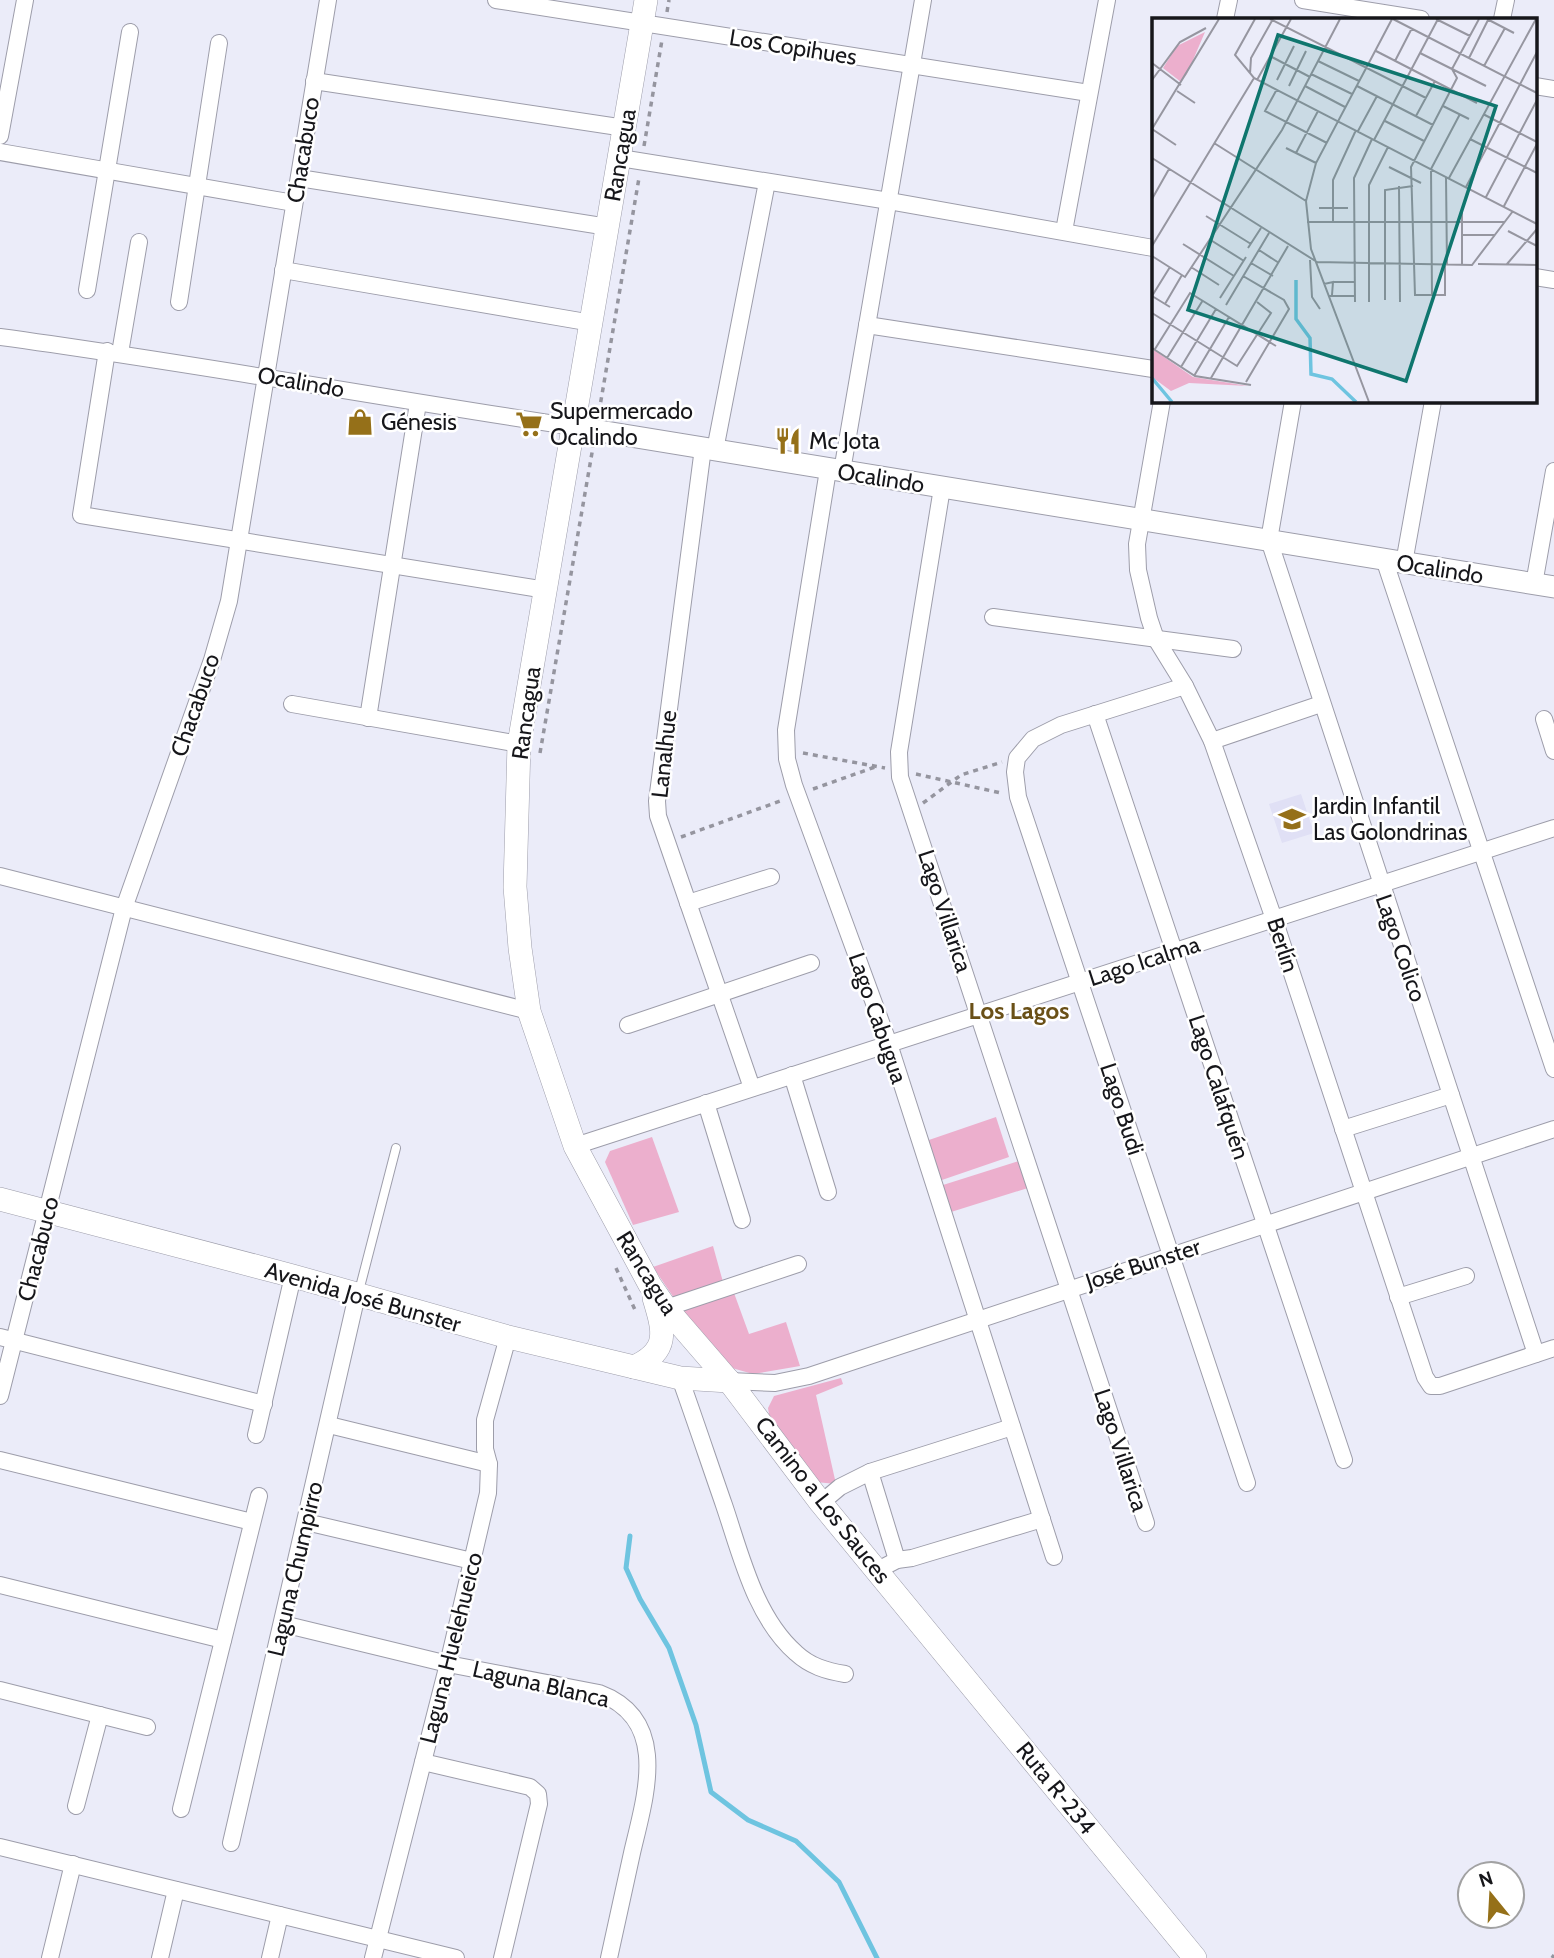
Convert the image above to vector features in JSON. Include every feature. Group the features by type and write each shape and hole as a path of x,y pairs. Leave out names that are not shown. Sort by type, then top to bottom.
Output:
{"main road":[{"name":"Rancagua","path":"646,0 519,744 515,887 529,1011 575,1146 650,1285 666,1308 729,1381"},
{"name":"Avenida José Bunster","path":"0,1199 293,1276 508,1337 680,1377 729,1381"},
{"path":"635,1367 650,1360 661,1345 661,1320 650,1285"},
{"name":"Camino a Los Sauces","path":"729,1381 821,1503 895,1563 918,1618"},
{"name":"Ruta R-234","path":"918,1618 1195,1958"}],"street":[{"path":"0,136 25,0"},
{"name":"Chacabuco","path":"0,1396 7,1339 47,1211 124,908 212,660 229,601 237,539 328,0"},
{"name":"Los Copihues","path":"496,0 1089,93"},
{"name":"Lago Cabugua","path":"923,0 867,325 835,471 786,730 787,759 889,1044 1054,1558"},
{"path":"1064,231 1107,0"},
{"path":"1225,18 1229,0"},
{"path":"1303,0 1415,18"},
{"path":"1502,18 1506,0"},
{"path":"88,290 130,32"},
{"path":"179,302 219,43"},
{"path":"314,81 625,128"},
{"path":"1536,86 1554,89"},
{"path":"0,152 294,203"},
{"path":"620,158 889,201 1152,248"},
{"path":"299,178 608,227"},
{"name":"Lanalhue","path":"752,1088 658,816 657,801 709,449 767,182"},
{"path":"139,242 81,515 546,590"},
{"path":"284,270 592,323"},
{"path":"1536,277 1554,280"},
{"path":"867,325 1152,369"},
{"name":"Ocalindo","path":"0,337 266,375 418,403 1544,585"},
{"name":"Berlín","path":"1161,402 1137,544 1138,570 1149,618 1156,639 1185,686 1212,741 1274,919 1425,1377 1431,1386 1440,1386 1536,1354"},
{"path":"1269,540 1293,402"},
{"path":"1433,402 1394,561 1481,851 1554,1069"},
{"path":"368,718 418,403"},
{"path":"1544,585 1554,471"},
{"name":"Lago Villarica","path":"942,488 899,752 899,771 1146,1523"},
{"name":"Lago Colico","path":"1269,540 1536,1354"},
{"path":"993,617 1233,649"},
{"path":"1017,758 1033,739 1061,725 1185,686"},
{"path":"292,704 519,744"},
{"path":"1212,741 1321,705"},
{"name":"Lago Calafquén","path":"1095,714 1343,1460"},
{"path":"1544,719 1554,751"},
{"name":"Lago Budi","path":"1017,758 1014,772 1018,797 1247,1483"},
{"name":"Lago Icalma","path":"575,1146 1554,828"},
{"path":"0,876 529,1011"},
{"path":"688,903 771,877"},
{"path":"628,1025 811,963"},
{"path":"792,1075 828,1192"},
{"path":"1343,1129 1451,1095"},
{"path":"706,1103 743,1220"},
{"name":"José Bunster","path":"729,1381 775,1383 792,1380 1554,1129"},
{"path":"666,1308 798,1264"},
{"path":"256,1435 293,1276"},
{"path":"1398,1297 1466,1276"},
{"name":"Laguna Chumpirro","path":"232,1843 357,1295"},
{"name":"Laguna Huelehueico","path":"373,1958 448,1664 488,1493 489,1464 485,1449 485,1420 508,1337"},
{"path":"7,1339 264,1404"},
{"path":"1536,1354 1554,1348"},
{"path":"680,1377 749,1579 766,1613 786,1643 807,1662 845,1674"},
{"path":"329,1425 489,1464"},
{"path":"821,1503 840,1487 870,1472 1012,1427"},
{"path":"0,1460 252,1522"},
{"path":"870,1472 895,1563 1042,1519"},
{"path":"181,1809 259,1496"},
{"path":"306,1522 472,1561"},
{"path":"0,1585 223,1640"},
{"name":"Laguna Blanca","path":"283,1624 448,1664 599,1693 621,1703 635,1719 647,1750 648,1785 609,1958"},
{"path":"1,1693 147,1727"},
{"path":"76,1806 100,1715"},
{"path":"423,1762 530,1787 538,1794 539,1804 502,1958"},
{"path":"0,1847 456,1958"},
{"path":"50,1958 73,1864"},
{"path":"160,1958 176,1889"},
{"path":"270,1958 280,1915"}],"lane":[{"path":"357,1295 396,1148"}],"path":[{"path":"667,842 877,766 787,750"},
{"path":"912,812 961,775 1017,758"},
{"path":"899,771 1018,797"}],"shaded area":[{"name":"Jardin Infantil Las Golondrinas","path":"1301,794 1314,833 1282,843 1269,804"},
{"path":"996,1117 1009,1157 939,1181 926,1141"},
{"path":"652,1137 679,1212 633,1225 605,1162 610,1151"},
{"path":"1019,1161 1028,1188 951,1212 943,1185"},
{"path":"713,1246 723,1282 674,1298 653,1267"},
{"path":"734,1293 749,1334 786,1322 800,1366 753,1374 725,1366 678,1310"},
{"path":"841,1378 843,1384 816,1395 836,1484 816,1482 771,1427 768,1408 774,1396"}],"waterway":[{"path":"630,1536 626,1568 640,1599 669,1648 696,1725 711,1792 748,1820 796,1841 839,1882 877,1958"}],"place":[{"name":"Génesis","path":"360,422"},
{"name":"Supermercado Ocalindo","path":"529,424"},
{"name":"Mc Jota","path":"788,441"},
{"name":"Jardin Infantil Las Golondrinas","path":"1292,819"}],"district":[{"name":"Los Lagos","path":"1019,1010"}]}
